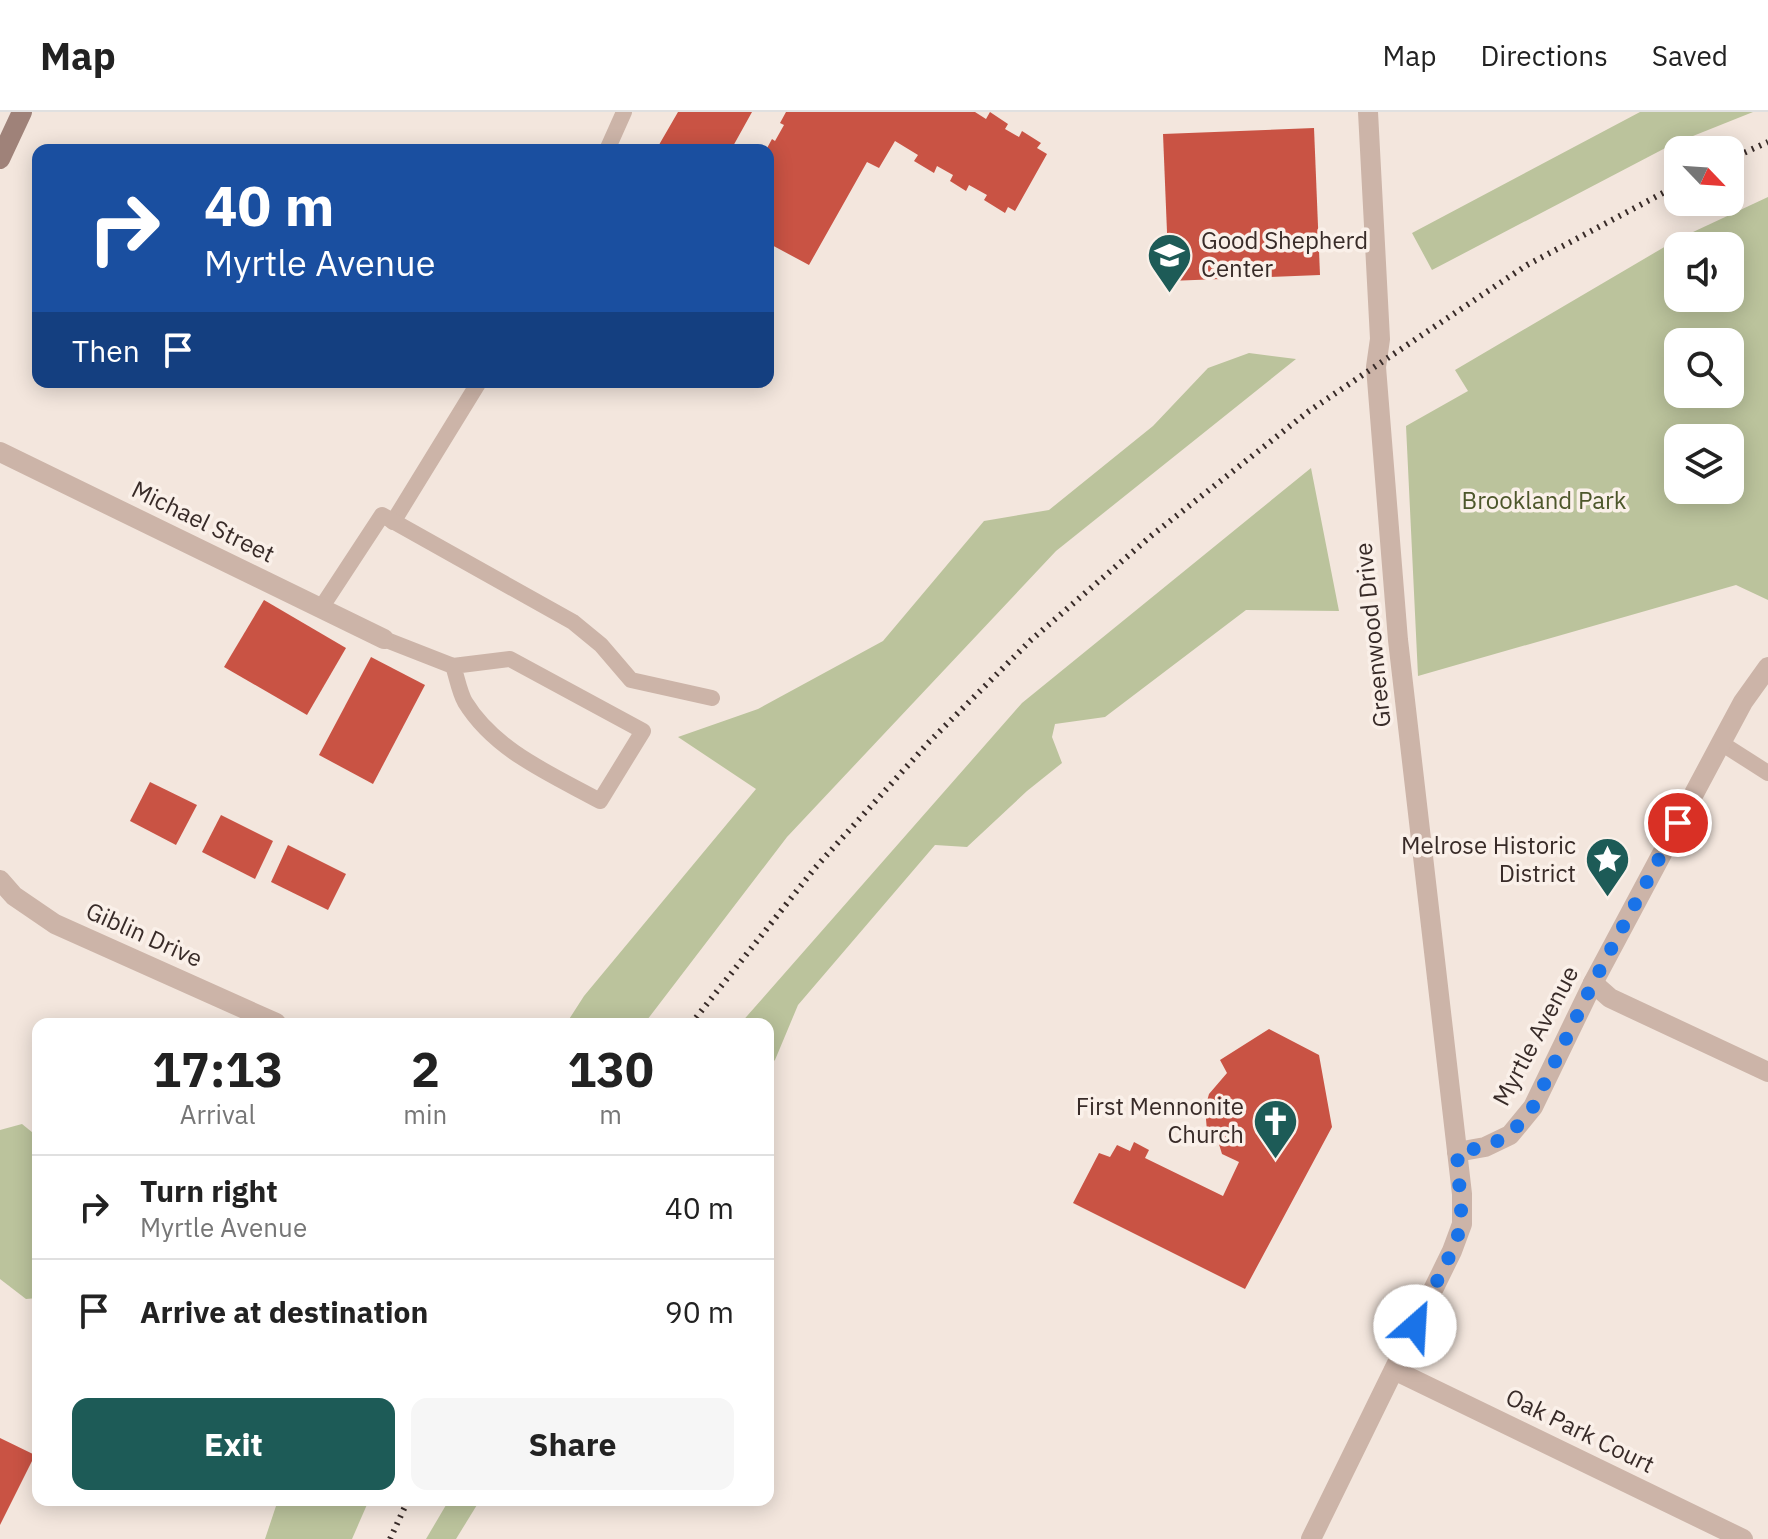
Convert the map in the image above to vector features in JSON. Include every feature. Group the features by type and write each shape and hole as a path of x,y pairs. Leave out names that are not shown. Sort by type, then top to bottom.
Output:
{"street":[{"path":"0,159 22,112"},
{"name":"Greenwood Drive","path":"1368,112 1380,339 1376,367 1398,640 1457,1152"},
{"name":"Michael Street","path":"0,452 384,639"},
{"name":"Myrtle Avenue","path":"1457,1152 1485,1147 1510,1135 1533,1107 1593,983 1721,743 1743,702 1768,667"},
{"name":"Giblin Drive","path":"0,880 14,896 55,924 265,1018"},
{"path":"1593,983 1610,998 1768,1072"},
{"path":"1311,1539 1452,1251 1462,1224 1457,1152"},
{"name":"Oak Park Court","path":"1394,1370 1743,1539"}],"lane":[{"path":"610,144 624,112"},
{"path":"393,522 475,388"},
{"path":"321,608 382,515 573,622 601,645 631,680 712,698"},
{"path":"384,639 453,666 510,659 643,731 600,801 488,734 463,699 453,666"},
{"path":"1721,743 1768,773"}],"green space":[{"path":"1640,112 1753,112 1693,136 1664,136 1664,149 1432,270 1412,233"},
{"name":"Brookland Park","path":"1768,197 1768,600 1736,585 1418,676 1406,426 1468,391 1455,370 1664,247 1664,312 1744,312 1744,232 1693,232 1727,216 1744,216 1744,208"},
{"path":"1249,353 1296,359 1056,551 787,837 649,1018 570,1018 584,996 756,789 678,737 758,709 883,641 984,521 1049,510 1153,426 1208,368"},
{"path":"1311,468 1339,611 1246,610 1105,717 1055,724 1052,737 1062,763 967,847 935,845 798,1005 774,1061 774,1018 745,1018 1022,703"},
{"path":"22,1124 32,1132 32,1298 26,1299 0,1279 0,1130"},
{"path":"276,1506 366,1506 352,1539 265,1539"},
{"path":"445,1506 476,1506 456,1539 426,1539"}],"building":[{"path":"678,112 752,112 734,144 659,144"},
{"path":"786,112 975,112 986,119 990,112 1008,124 1005,129 1019,137 1022,131 1041,143 1037,148 1047,154 1015,211 1008,207 1005,213 984,200 987,195 969,185 966,191 950,181 953,175 937,166 934,173 914,161 918,155 895,141 879,168 867,162 809,265 774,246 774,144 769,144 772,139 775,141 784,125 780,123"},
{"path":"1314,128 1320,275 1169,281 1163,134"},
{"path":"264,600 346,648 307,715 224,667"},
{"path":"371,657 425,685 373,784 319,755"},
{"path":"150,782 197,805 176,845 130,821"},
{"path":"221,815 273,841 255,879 202,852"},
{"path":"288,845 346,874 328,910 271,882"},
{"name":"First Mennonite Church","path":"1269,1029 1319,1055 1332,1127 1245,1289 1073,1203 1099,1153 1110,1157 1117,1145 1130,1151 1134,1142 1149,1150 1145,1158 1223,1196 1239,1162 1222,1154 1218,1141 1208,1142 1205,1108 1209,1094 1227,1073 1220,1060"},
{"path":"0,1438 32,1454 32,1461 0,1525"}],"railway":[{"path":"1744,153 1768,142"},
{"path":"696,1018 815,868 929,742 1031,640 1151,536 1309,411 1527,265 1664,192"},
{"path":"390,1539 405,1506"}],"place":[{"name":"Good Shepherd Center","path":"1170,294"},
{"name":"Melrose Historic District","path":"1607,899"},
{"name":"First Mennonite Church","path":"1275,1160"}],"route":[{"path":"1415,1326 1462,1224 1457,1152 1485,1147 1510,1135 1533,1107 1593,983 1678,823"}]}
